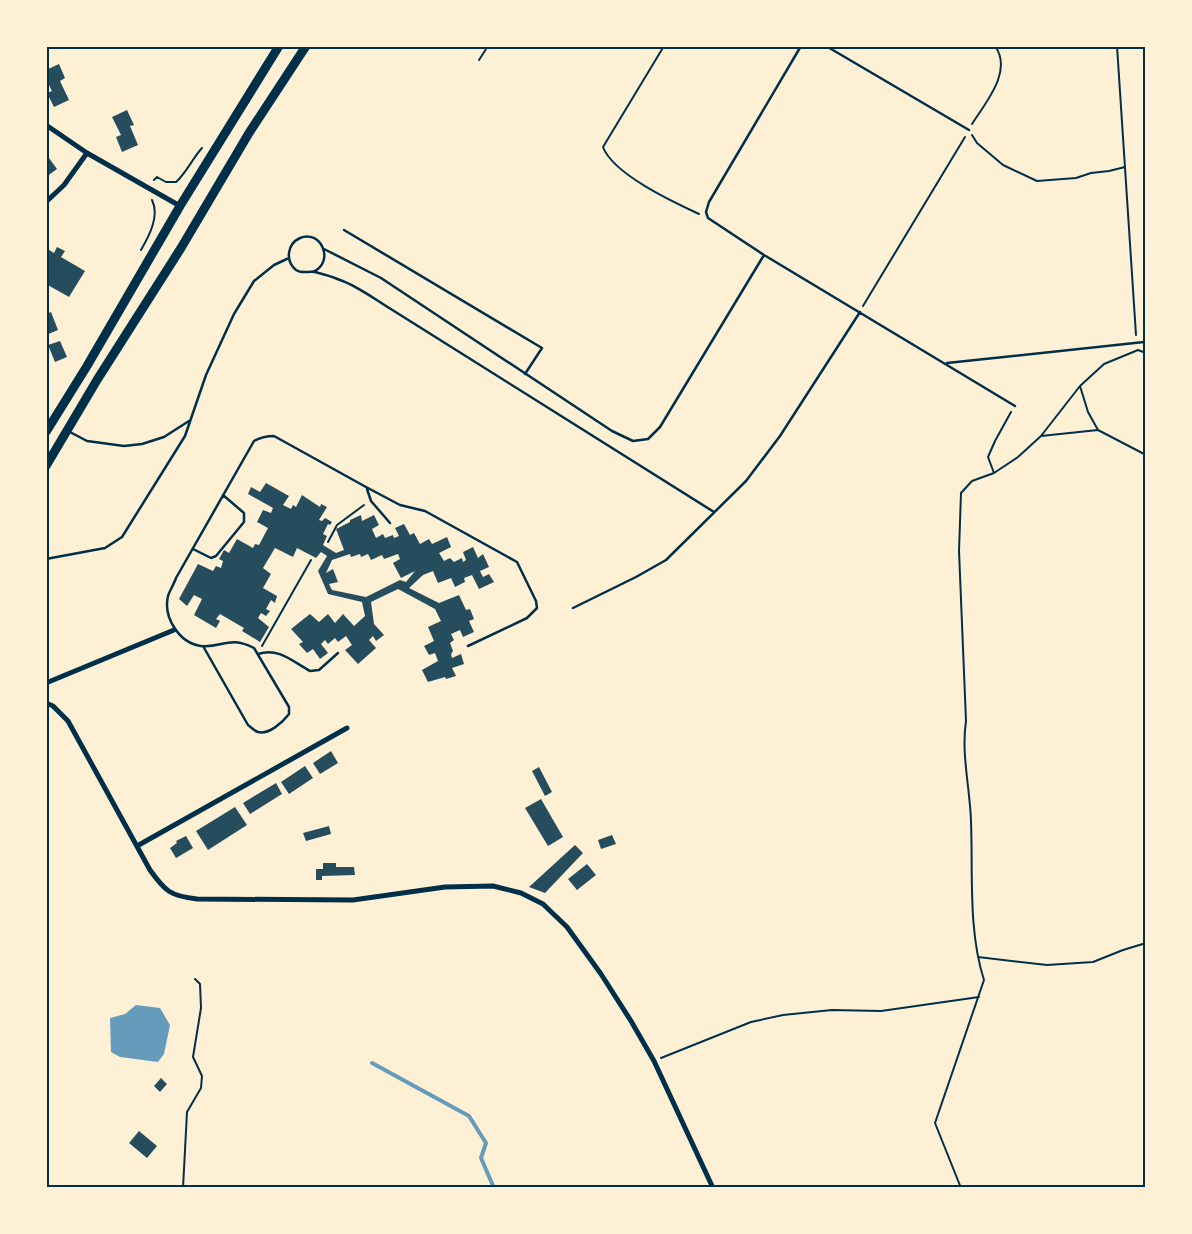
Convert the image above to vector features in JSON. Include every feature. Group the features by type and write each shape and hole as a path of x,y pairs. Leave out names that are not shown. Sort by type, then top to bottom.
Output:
{"highway":[{"path":"46,432 87,366 180,206 279,46"},
{"path":"46,466 181,248 249,133 306,46"}],"street":[{"path":"46,125 87,153 180,206"},
{"path":"46,202 64,186 87,153"},
{"path":"47,682 174,630"},
{"path":"46,703 53,706 68,721 150,870 164,889 182,897 197,899 353,900 445,887 493,886 522,893 543,904 567,927 601,974 654,1061 713,1188"},
{"path":"137,846 347,728"}],"lane":[{"path":"801,46 709,202 706,212 708,218 764,255 1015,406"},
{"path":"826,46 969,130"},
{"path":"344,230 542,348 526,374"},
{"path":"714,512 394,311 342,280 313,272 296,270 291,264 289,257 292,245 304,237 310,237 318,241 324,248 380,278 612,431 633,441 648,439 660,427 764,255"},
{"path":"313,272 321,266 324,260 324,248"},
{"path":"46,559 105,548 122,536 184,436 206,375 234,314 254,281 274,265 289,257"},
{"path":"574,608 666,560 746,481 780,436 860,312"},
{"path":"945,364 1137,343 1144,342 1146,338"},
{"path":"68,430 87,441 124,446 142,444 164,437 190,420"},
{"path":"203,646 248,725 256,732 263,732 278,726 289,714 289,707 254,648 229,641 203,646 194,644 174,630 168,609 168,596 254,441 261,437 274,436 366,488 400,504 425,511 517,562 536,601 537,608 527,618 468,646"},
{"path":"366,488 370,501 390,524"},
{"path":"193,548 211,558 216,556 244,522 244,513 223,495"},
{"path":"258,654 264,652 276,653 293,659 310,671 319,670 338,653"}],"path":[{"path":"479,60 488,46"},
{"path":"664,46 603,147 606,156 627,174 674,203 708,218"},
{"path":"860,312 994,88 1002,70 1001,54 995,46"},
{"path":"1117,46 1138,350"},
{"path":"969,130 977,143 1003,165 1037,181 1076,178 1091,173 1125,167"},
{"path":"139,254 152,226 154,212 150,196"},
{"path":"961,1188 935,1123 984,980 978,960 974,912 971,819 965,744 966,722 958,551 961,493 972,481 994,473 1018,457 1041,436 1080,386 1104,364 1138,350 1146,353"},
{"path":"1080,386 1088,412 1098,430 1146,455"},
{"path":"994,473 988,457 1015,406"},
{"path":"1041,436 1098,430"},
{"path":"328,542 337,525 370,501"},
{"path":"258,654 310,560"},
{"path":"978,960 1047,966 1093,962 1146,943"},
{"path":"183,1188 187,1112 202,1088 202,1076 193,1057 201,1008 200,984 195,979"},
{"path":"654,1061 751,1022 783,1015 832,1010 882,1011 979,996"}],"water":[{"path":"136,1005 160,1008 170,1025 164,1054 158,1062 120,1057 111,1052 110,1018 125,1014"}],"building":[{"path":"59,64 65,78 60,81 69,100 54,107 47,93 52,91 46,79 46,70"},
{"path":"127,110 134,125 130,126 138,145 122,152 116,137 121,135 112,117"},
{"path":"49,158 57,169 46,177 46,160"},
{"path":"57,247 65,251 61,257 85,271 69,297 46,284 46,248 54,253"},
{"path":"51,312 58,330 46,335 46,314"},
{"path":"60,341 67,357 55,362 48,345"},
{"path":"266,483 289,496 283,505 291,509 293,505 296,507 302,495 320,507 321,504 327,507 319,520 322,521 325,518 332,522 330,525 328,524 323,534 327,536 323,545 336,553 344,550 336,529 361,515 362,521 374,515 379,525 372,529 376,538 383,534 385,538 393,535 394,538 399,536 395,528 404,524 410,535 414,533 420,544 429,539 432,544 447,537 451,547 439,553 444,561 450,558 454,562 462,558 463,562 466,560 463,552 473,547 478,558 483,554 489,567 480,571 483,577 489,574 494,582 479,589 472,575 464,578 465,582 455,587 451,578 438,583 433,571 423,575 409,588 439,603 459,595 466,610 470,609 474,619 469,621 474,632 463,637 460,630 451,634 454,640 450,643 453,651 451,654 452,658 461,654 464,664 452,668 456,676 428,682 422,670 438,661 435,653 429,655 424,646 434,641 428,627 441,621 435,609 398,589 371,602 374,624 384,635 376,641 373,636 369,640 376,648 358,664 345,650 352,645 346,636 338,642 335,638 328,644 325,640 321,644 328,653 320,659 313,649 307,653 299,644 303,642 291,629 310,614 319,622 328,614 335,623 343,614 354,626 365,616 362,602 328,594 318,571 327,556 321,552 316,558 297,548 293,557 275,548 263,568 271,574 263,588 277,596 275,603 271,600 266,609 270,611 266,616 261,613 258,618 269,627 260,642 242,631 244,628 220,614 216,619 220,621 216,628 194,615 202,599 194,595 187,606 179,599 198,564 213,571 216,566 221,568 223,561 219,559 224,550 229,553 237,539 253,548 255,544 259,545 268,528 257,522 263,510 271,513 273,508 248,494 251,487 260,492","holes":["350,554 351,557 360,554 361,557 368,554 371,560 382,555 384,559 398,554 400,559 393,563 401,578 415,571 406,582 400,580 366,597 332,590 329,584 338,582 333,569 326,573 332,560"]},
{"path":"331,751 338,763 320,774 313,763"},
{"path":"305,766 313,778 289,794 281,782"},
{"path":"539,767 552,792 545,796 532,771"},
{"path":"276,783 282,794 250,814 243,803"},
{"path":"541,799 563,837 548,846 525,808"},
{"path":"235,807 247,825 208,850 196,831"},
{"path":"329,826 331,834 306,841 303,833"},
{"path":"612,835 616,844 601,849 598,840"},
{"path":"186,836 193,848 176,858 170,848 177,843 176,841"},
{"path":"575,845 583,853 545,893 529,887"},
{"path":"323,863 336,863 336,867 354,867 355,875 322,876 322,880 316,880 316,869 323,869"},
{"path":"587,864 596,875 577,890 568,879"},
{"path":"161,1078 167,1084 160,1092 154,1086"},
{"path":"139,1131 157,1146 147,1158 129,1143"}],"waterway":[{"path":"372,1063 469,1116 486,1143 481,1158 494,1188"}]}
